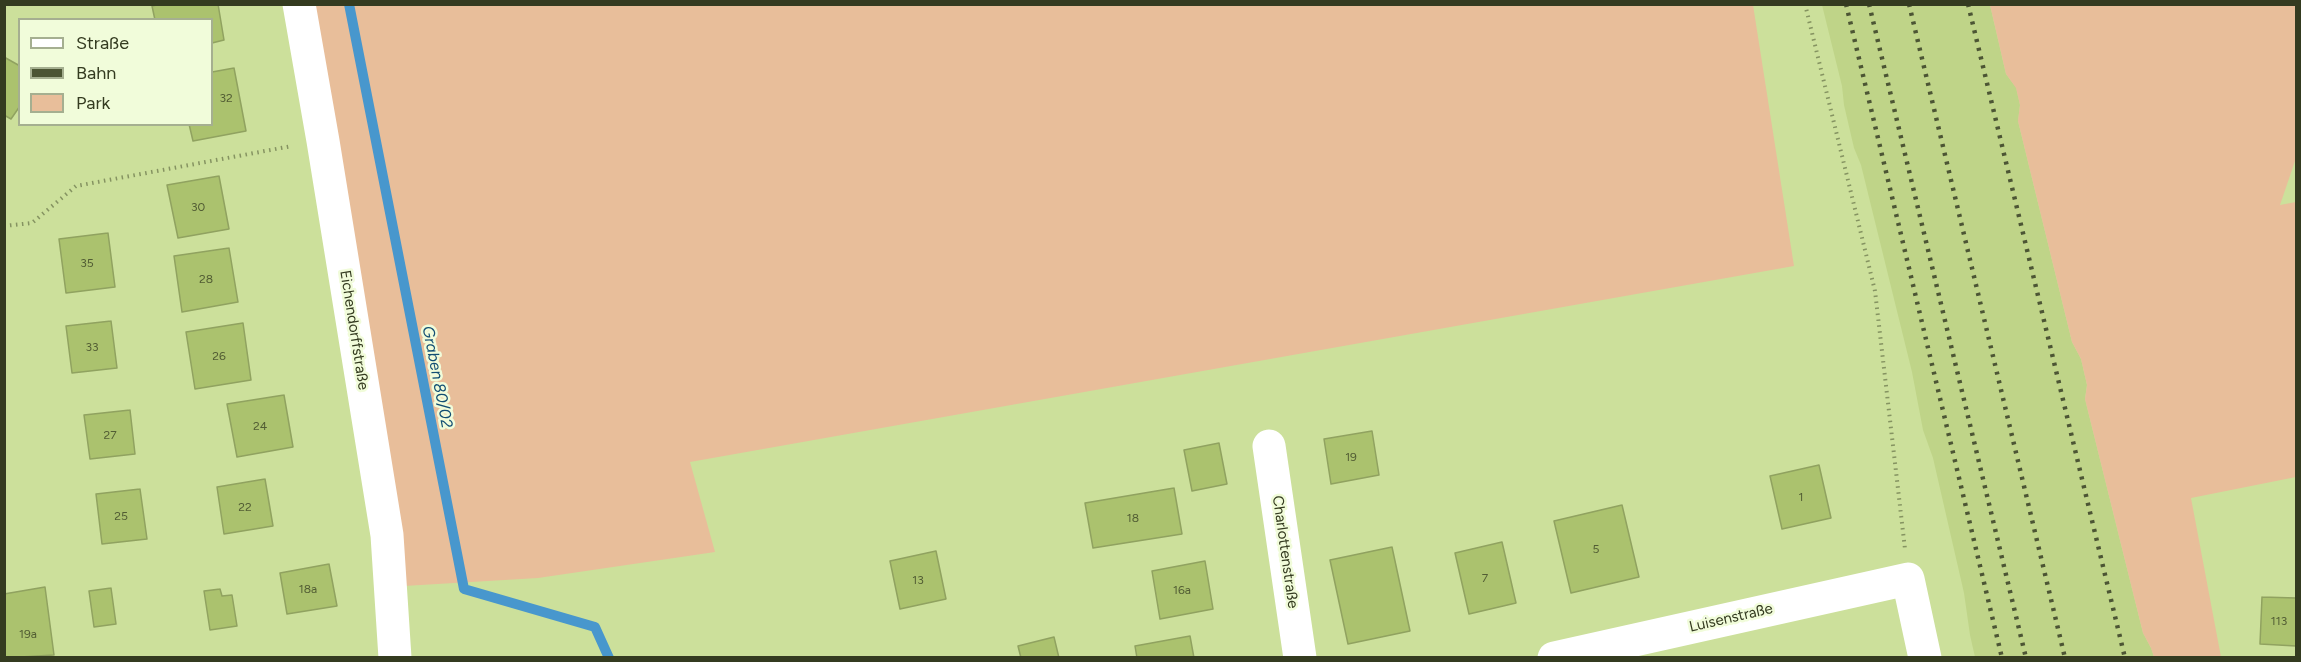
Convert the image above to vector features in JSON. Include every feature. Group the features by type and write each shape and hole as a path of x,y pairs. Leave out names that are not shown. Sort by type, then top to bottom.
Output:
{"street":[{"name":"Eichendorffstraße","path":"299,4 387,535 395,657"},
{"name":"Charlottenstraße","path":"1269,446 1300,657"},
{"name":"Luisenstraße","path":"1554,657 1908,579"},
{"path":"1908,579 1925,657"}],"path":[{"path":"1805,4 1875,291 1908,579"},
{"path":"4,226 32,223 76,186 323,141"}],"shaded area":[{"path":"1822,5 1990,5 2006,74 2016,87 2020,105 2018,121 2072,342 2081,359 2087,385 2085,399 2143,633 2154,657 1975,657 1964,593 1933,458 1923,430 1912,372 1861,165 1854,148 1842,86"}],"green space":[{"path":"312,5 1753,5 1794,266 690,462 715,552 538,578 404,586"},
{"path":"1990,5 2296,5 2296,158 2280,205 2296,202 2296,477 2191,498 2221,657 2154,657 2143,633 2085,399 2087,385 2081,359 2072,342 2018,121 2020,105 2016,88 2006,74"}],"building":[{"path":"218,4 224,40 213,43 213,18 155,18 152,6"},
{"path":"4,57 18,65 18,109 11,119 4,115"},
{"path":"234,68 246,131 193,141 189,126 213,126 213,72"},
{"path":"219,176 229,229 178,238 167,185"},
{"path":"108,233 115,287 66,293 59,239"},
{"path":"229,248 238,302 182,312 174,256"},
{"path":"111,321 117,368 72,373 66,326"},
{"path":"243,323 251,380 195,389 186,332"},
{"path":"284,395 293,447 237,457 227,404"},
{"path":"130,410 135,454 90,459 84,415"},
{"path":"1372,431 1379,475 1331,484 1324,439"},
{"path":"1219,443 1227,484 1192,491 1184,450"},
{"path":"1819,465 1831,518 1782,529 1770,476"},
{"path":"265,479 273,526 224,534 217,487"},
{"path":"1174,488 1182,534 1093,548 1085,503"},
{"path":"140,489 147,539 102,544 96,494"},
{"path":"1622,505 1639,577 1571,593 1554,521"},
{"path":"1502,542 1516,603 1469,614 1455,553"},
{"path":"1392,547 1410,631 1348,644 1330,560"},
{"path":"936,551 946,599 900,609 890,561"},
{"path":"1205,561 1213,609 1160,619 1152,571"},
{"path":"329,564 337,606 287,614 280,573"},
{"path":"45,587 54,655 4,658 4,594"},
{"path":"111,588 116,624 94,627 89,591"},
{"path":"220,589 222,596 232,595 237,626 210,630 204,591"},
{"path":"2262,597 2296,598 2296,646 2260,644"},
{"path":"1190,636 1194,658 1137,658 1135,646"},
{"path":"1054,637 1059,658 1021,658 1018,646"}],"waterway":[{"name":"Graben 80/02","path":"349,4 464,589 595,627 609,658"}],"railway":[{"path":"1846,4 2002,658"},
{"path":"1869,4 2026,658"},
{"path":"1909,4 2065,658"},
{"path":"1968,4 2125,658"}]}
